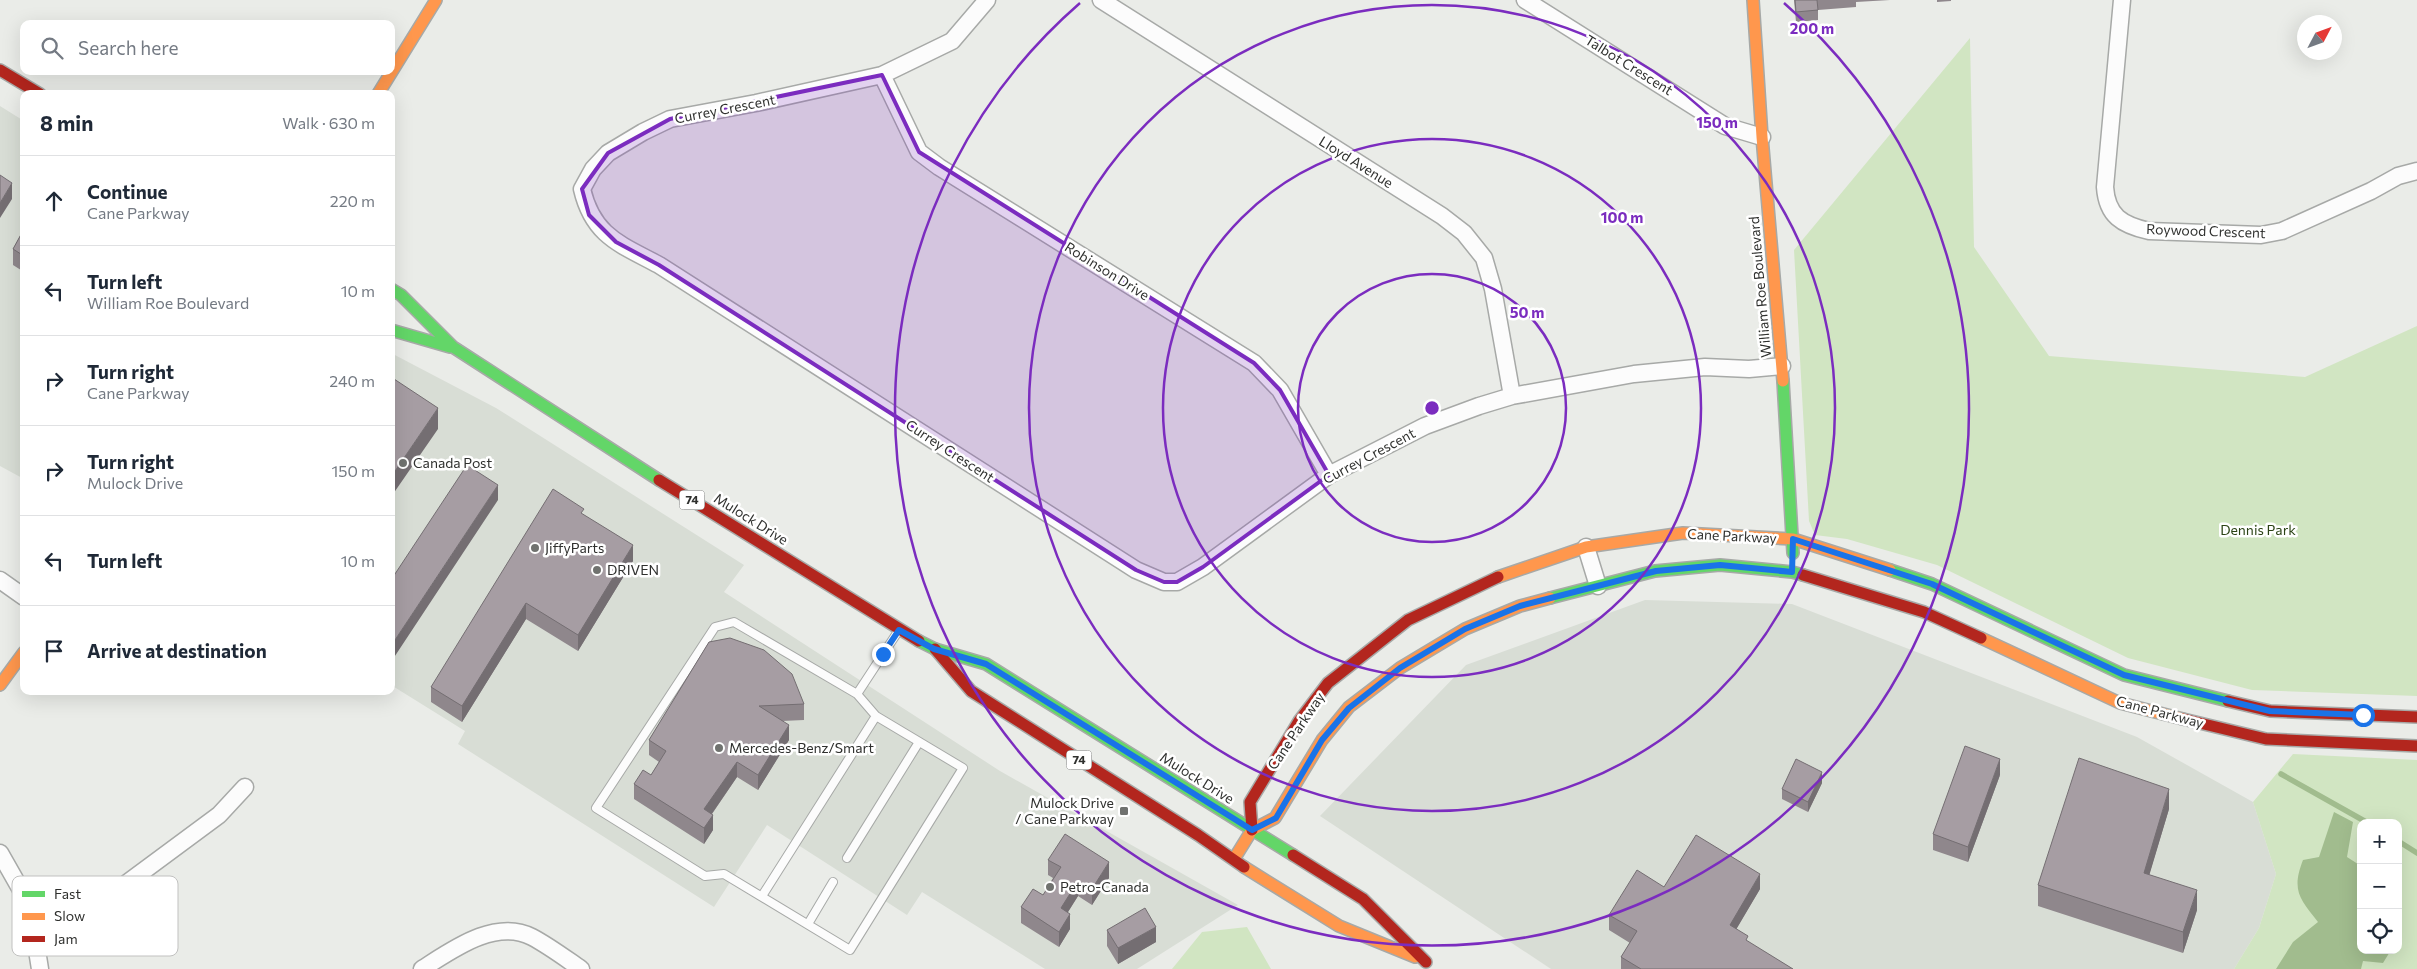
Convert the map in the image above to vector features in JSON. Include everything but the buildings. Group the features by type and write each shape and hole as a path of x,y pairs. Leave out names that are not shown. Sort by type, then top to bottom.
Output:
{"main road":[{"path":"395,66 436,0"},
{"name":"William Roe Boulevard","path":"1753,0 1762,137 1782,366 1793,539 1792,572"},
{"path":"0,70 33,90"},
{"path":"380,90 390,75"},
{"name":"Mulock Drive","path":"395,291 401,295 452,347 570,424 899,630 934,649 986,664 1362,899 1426,962"},
{"name":"Mulock Drive","path":"395,331 452,347"},
{"name":"Cane Parkway","path":"2417,717 2270,711 2124,675 1932,584 1793,539 1683,533 1586,547 1510,571 1408,620 1328,683 1299,721 1250,802 1252,830 1276,818 1322,740 1349,708 1400,668 1465,629 1520,606 1656,571 1720,565 1792,572 1924,612 2120,703 2266,739 2417,746"},
{"name":"Mulock Drive","path":"934,649 971,691 1339,926 1426,962 1437,969"},
{"path":"0,685 20,658"},
{"path":"1234,859 1252,830"}],"street":[{"name":"Currey Crescent","path":"987,0 952,41 882,75 756,103 670,119 642,132 608,153 587,178 582,189 589,215 616,242 659,265 1136,570 1164,582 1177,582 1203,567 1330,475 1425,426 1512,396 1634,374 1705,367 1749,369 1782,366"},
{"name":"Lloyd Avenue","path":"1101,0 1442,216 1464,233 1484,258 1493,289 1512,396"},
{"name":"Talbot Crescent","path":"1525,0 1725,126 1762,137"},
{"name":"Roywood Crescent","path":"2122,0 2105,187 2106,200 2110,210 2117,218 2132,227 2149,231 2261,235 2282,231 2371,191 2398,176 2417,171"},
{"name":"Robinson Drive","path":"882,75 919,152 939,167 1254,363 1280,390 1330,475"},
{"path":"1586,547 1598,586"},
{"path":"0,580 20,594"},
{"path":"137,876 219,815 245,787"},
{"path":"0,854 13,876"},
{"path":"422,969 452,950 490,933 512,931 531,936 581,969"},
{"path":"38,956 40,969"}],"lane":[{"path":"734,622 857,694 876,716 963,768 850,950 724,874 705,876 596,808 715,627 734,622"},
{"path":"857,694 899,630"},
{"path":"762,896 876,716"},
{"path":"847,858 919,742"},
{"path":"808,924 834,882"}],"highlighted area":[{"path":"882,75 919,152 1254,363 1280,390 1329,475 1203,567 1177,582 1164,582 1136,570 659,265 616,242 589,215 582,189 608,153 670,119"}],"shaded area":[{"path":"0,106 20,118 20,477 0,466"},
{"path":"395,355 496,408 744,565 724,592 1000,771 1238,905 1137,969 1045,969 922,892 907,915 767,825 714,907 458,744 465,731 395,687"},
{"path":"1645,600 1792,604 2137,737 2253,802 2276,874 2259,928 2234,969 1551,969 1320,816 1466,665"},
{"path":"2334,812 2353,822 2347,857 2357,863 2357,954 2389,954 2383,963 2363,961 2361,969 2276,969 2293,942 2318,922 2306,907 2299,894 2298,880 2303,860 2319,857"}],"green space":[{"name":"Dennis Park","path":"1970,38 1974,247 2049,356 2305,377 2417,326 2417,696 2252,690 2128,658 1937,565 1847,539 1815,535 1809,521 1794,250"},
{"path":"2293,754 2417,760 2417,969 2234,969 2259,928 2276,874 2253,802"},
{"path":"1247,927 1271,969 1172,969 1202,932"}],"waterway":[{"path":"2281,774 2361,819"},
{"path":"2402,844 2417,853"}],"traffic: fast":[{"path":"395,291 401,295 453,347 659,480"},
{"path":"395,331 450,347"},
{"path":"1783,381 1793,553"},
{"path":"1550,598 1655,571 1720,565 1792,572 1803,575"},
{"path":"1890,570 1932,584 2124,675 2228,701"},
{"path":"919,641 935,649 986,664 1293,855"}],"traffic: slow":[{"path":"395,66 436,0"},
{"path":"1753,0 1762,137 1783,381"},
{"path":"380,90 390,75"},
{"path":"1498,577 1586,547 1683,533 1793,539 1890,570"},
{"path":"1234,859 1252,830 1275,818 1322,740 1349,707 1400,668 1465,629 1520,606 1550,598"},
{"path":"1981,638 2120,703 2183,719"},
{"path":"0,685 20,658"},
{"path":"1244,867 1339,926 1415,957"}],"traffic: jam":[{"path":"0,70 33,90"},
{"path":"659,480 919,641"},
{"path":"1803,575 1924,612 1981,638"},
{"path":"1252,830 1250,802 1299,721 1328,683 1408,620 1498,577"},
{"path":"935,649 971,691 1198,835 1244,867"},
{"path":"2228,701 2270,711 2417,717"},
{"path":"2183,719 2266,739 2417,746"},
{"path":"1293,855 1363,899 1426,962"}],"place":[{"name":"Canada Post","path":"403,463"},
{"name":"JiffyParts","path":"535,548"},
{"name":"DRIVEN","path":"597,570"},
{"name":"Mercedes-Benz/Smart","path":"719,748"},
{"name":"Mulock Drive / Cane Parkway","path":"1124,811"},
{"name":"Petro-Canada","path":"1050,887"}],"route":[{"path":"883,654 899,630 934,649 986,664 1252,830 1276,818 1322,740 1349,708 1400,668 1465,629 1520,606 1656,571 1720,565 1792,572 1793,539 1932,584 2124,675 2270,711 2363,715"}]}
